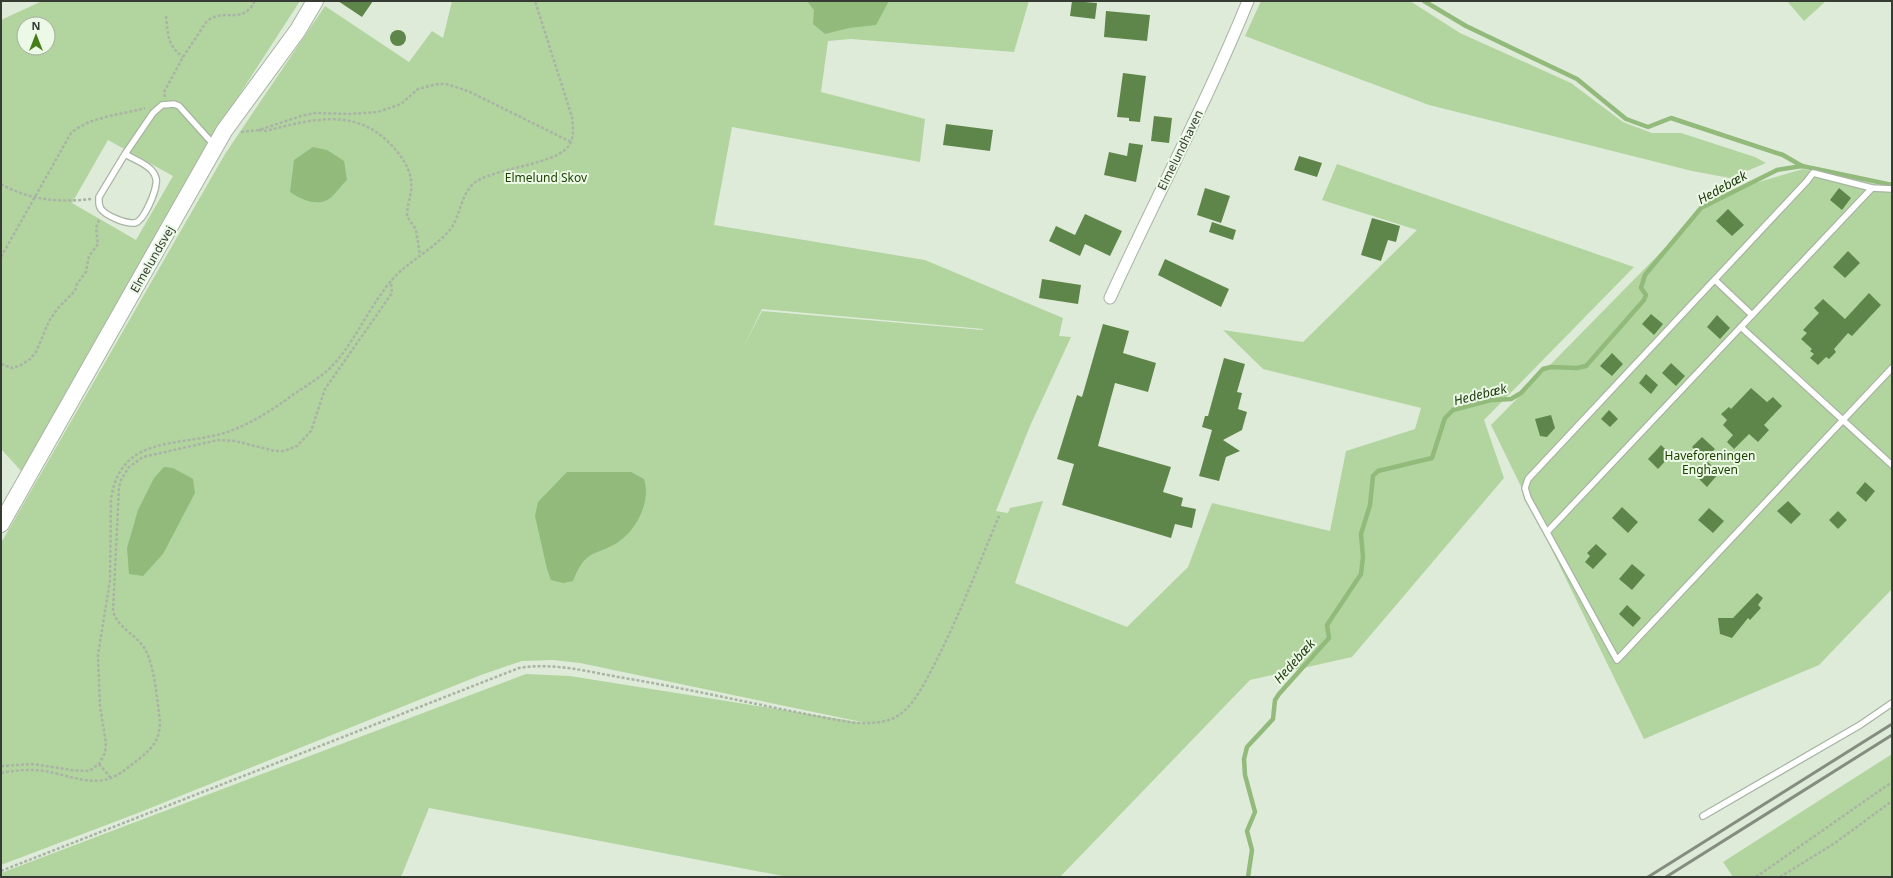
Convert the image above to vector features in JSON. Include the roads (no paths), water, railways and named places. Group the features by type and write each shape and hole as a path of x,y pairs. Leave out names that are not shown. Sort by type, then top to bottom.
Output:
{"street":[{"name":"Elmelundsvej","path":"1,524 180,210 215,145 289,43 316,1"},
{"name":"Elmelundhaven","path":"1110,298 1140,232 1225,59 1248,1"}],"lane":[{"path":"125,154 152,170 156,183 144,216 140,221 134,223 126,222 104,212 99,204 99,197 125,154 158,108 167,103 179,106 215,145"},
{"path":"1892,189 1872,188 1813,173 1528,479 1525,488 1528,498 1548,531 1617,660 1892,368"},
{"path":"1548,531 1872,188"},
{"path":"1714,280 1752,315"},
{"path":"1741,326 1892,465"},
{"path":"1703,816 1860,726 1892,704"}],"waterway":[{"path":"1424,1 1466,26 1577,79 1626,119 1648,127 1671,118 1783,155 1802,166"},
{"name":"Hedebæk","path":"1248,877 1252,850 1247,831 1255,812 1245,775 1244,759 1247,747 1273,719 1275,700 1279,694 1329,638 1327,625 1361,574 1363,557 1361,534 1370,505 1373,476 1378,471 1432,458 1445,418 1453,410 1491,400 1511,399 1521,393 1543,369 1551,367 1577,368 1586,366 1644,300 1646,295 1641,288 1645,275 1701,208 1777,170 1802,166 1892,185"}],"railway":[{"path":"1648,877 1892,724"},
{"path":"1666,877 1892,735"}],"park label":[{"name":"Elmelund Skov","path":"546,177"},
{"name":"Haveforeningen Enghaven","path":"1710,462"}]}
